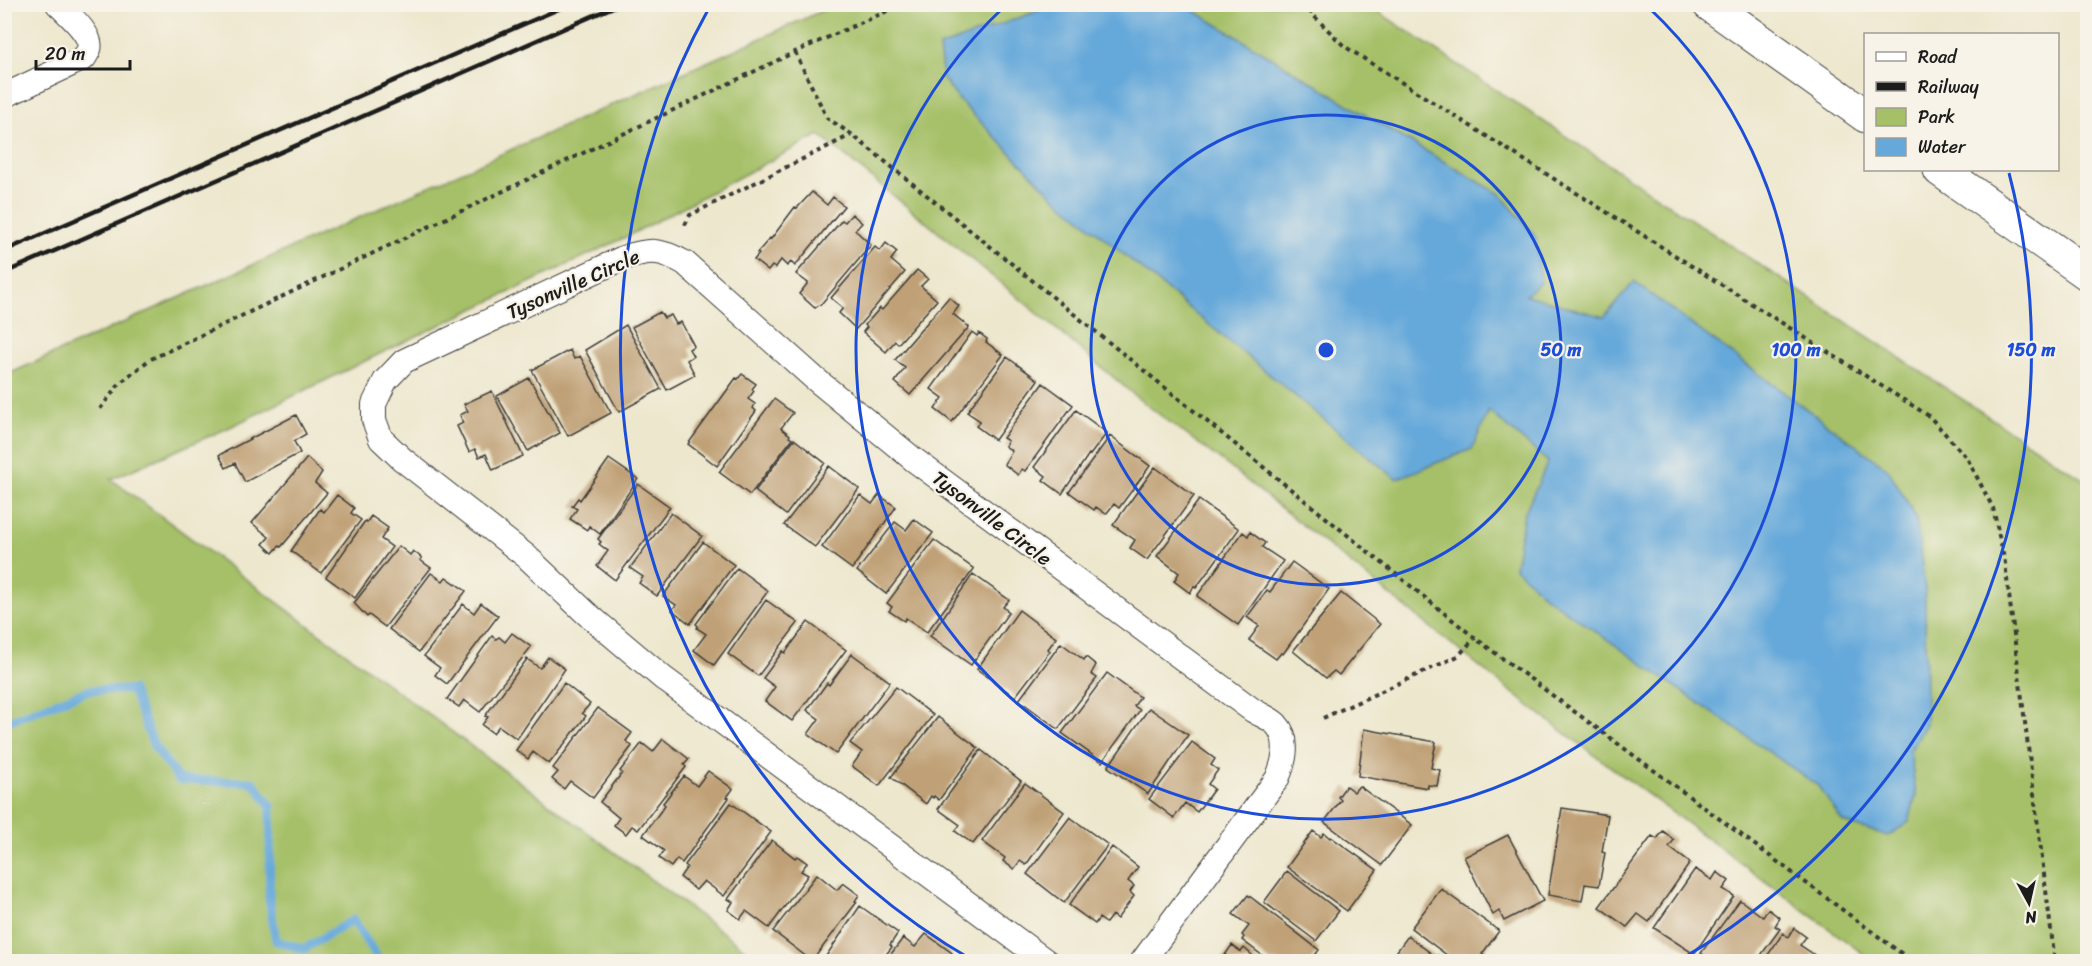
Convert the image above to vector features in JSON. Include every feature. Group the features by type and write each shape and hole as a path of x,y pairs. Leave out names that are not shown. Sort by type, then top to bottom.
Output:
{"main road":[{"path":"1709,4 1864,115"},
{"path":"1941,171 2088,274"}],"street":[{"path":"4,96 84,58 90,49 90,41 85,32 58,4"},
{"name":"Tysonville Circle","path":"1047,962 663,678 586,613 526,556 402,459 381,439 374,420 374,404 385,381 404,362 623,258 645,250 666,253 685,263 814,378 913,459 1251,709 1276,725 1284,740 1286,759 1277,780 1142,962"}],"path":[{"path":"100,409 120,383 149,360 795,52 903,4"},
{"path":"1302,4 1344,46 1929,416 1966,458 1993,508 2005,563 2055,962"},
{"path":"795,52 827,118 852,134 1475,638 1913,962"},
{"path":"685,225 690,215 852,134"},
{"path":"1323,718 1458,656 1475,638"}],"green space":[{"path":"835,5 1368,5 2087,482 2087,961 1873,961 1538,713 1227,465 1140,400 819,135 628,236 228,428 111,479 761,961 5,961 4,376"}],"water":[{"path":"1054,5 1185,5 1500,194 1536,237 1541,282 1526,295 1604,317 1634,282 1888,469 1916,517 1925,589 1926,724 1910,751 1916,795 1909,822 1888,836 1843,822 1818,786 1546,597 1515,568 1524,514 1548,462 1489,411 1472,449 1396,479 1052,195 959,100 943,79 939,47"}],"building":[{"path":"812,192 827,205 833,197 844,206 795,266 791,262 787,266 781,260 775,268 772,266 768,271 754,260 759,254 757,253 771,239 795,207 797,208"},
{"path":"852,214 862,223 855,230 871,245 822,303 815,308 799,294 808,283 796,274 842,220 845,222"},
{"path":"886,243 897,252 891,260 905,272 856,329 839,313 843,308 831,298 875,247 880,251"},
{"path":"917,270 928,279 921,286 937,300 898,344 895,341 886,352 863,332 867,327 865,325 880,308 882,310"},
{"path":"949,297 959,306 953,314 969,327 910,395 895,382 905,368 895,360"},
{"path":"660,312 664,318 671,315 676,324 681,322 694,346 689,349 693,356 687,360 695,375 667,390 632,327"},
{"path":"626,325 661,389 619,412 585,350"},
{"path":"972,332 977,336 979,333 987,339 986,342 1003,355 952,422 935,409 943,398 931,389"},
{"path":"570,350 574,359 580,356 611,413 568,436 532,370"},
{"path":"1007,357 1038,380 995,440 976,426 980,421 967,412"},
{"path":"742,374 756,384 748,399 755,404 753,408 756,411 717,466 688,444 736,378 738,379"},
{"path":"529,378 560,433 528,451 497,396"},
{"path":"1043,383 1073,405 1025,471 1022,469 1018,475 1004,464 1012,451 1005,446 1008,441 1003,438"},
{"path":"492,391 523,456 493,470 486,454 479,457 475,449 469,452 457,426 463,423 460,415 468,411 464,404"},
{"path":"774,399 793,413 781,428 792,439 750,495 719,472"},
{"path":"1076,410 1107,433 1089,454 1062,494 1043,480 1046,476 1034,467"},
{"path":"296,415 306,434 294,441 300,453 245,482 235,463 226,468 219,455"},
{"path":"1110,436 1150,466 1119,508 1114,504 1106,514 1096,507 1094,510 1069,492"},
{"path":"794,439 825,463 786,515 755,491"},
{"path":"307,458 322,472 315,483 327,493 281,547 279,546 273,553 263,544 269,537 252,523"},
{"path":"609,459 638,479 600,534 589,526 587,530 570,519 577,509 572,506 578,498 580,500"},
{"path":"829,466 859,489 815,547 784,525"},
{"path":"1155,467 1194,496 1147,560 1130,548 1135,540 1113,525"},
{"path":"638,484 670,507 615,580 597,566 608,551 599,544 601,542 598,539"},
{"path":"337,495 354,508 351,513 361,520 321,573 291,551 320,509 324,512"},
{"path":"860,495 872,504 879,495 896,507 852,569 822,547"},
{"path":"1199,500 1239,529 1190,593 1174,581 1179,573 1157,556"},
{"path":"671,513 702,536 657,596 639,583 643,577 630,568"},
{"path":"371,516 388,528 381,539 392,547 355,598 326,577 365,521 367,522"},
{"path":"914,519 933,533 886,594 857,571 895,522 906,530"},
{"path":"1243,532 1248,536 1250,532 1265,543 1262,547 1283,561 1238,625 1197,596"},
{"path":"934,540 974,569 927,632 906,618 904,621 889,611 892,607 887,603"},
{"path":"703,542 734,565 690,624 672,610 676,605 663,596"},
{"path":"399,546 410,555 413,551 431,568 385,627 369,615 367,617 354,603"},
{"path":"1292,562 1329,589 1283,654 1281,653 1276,659 1249,640 1259,626 1247,617 1267,590 1270,592"},
{"path":"737,568 768,591 714,665 694,650 706,634 697,628 696,624"},
{"path":"431,573 443,581 446,577 466,591 419,652 389,629"},
{"path":"973,574 1009,600 1003,607 1009,612 971,665 930,636"},
{"path":"1341,593 1380,624 1339,675 1334,671 1326,678 1293,651"},
{"path":"766,600 798,623 758,676 728,654"},
{"path":"481,603 498,616 447,684 435,675 440,668 424,656 463,604 474,613"},
{"path":"1019,610 1056,638 1048,649 1050,651 1015,697 977,669"},
{"path":"808,622 846,650 792,721 765,701 775,687 763,678"},
{"path":"512,633 531,647 480,712 464,700 459,707 447,699 492,636 496,639 499,637 505,642"},
{"path":"1061,643 1084,660 1086,657 1096,665 1091,674 1097,678 1058,729 1019,700"},
{"path":"852,654 890,682 836,754 808,734 819,719 807,710"},
{"path":"548,657 565,669 517,739 499,726 493,733 482,725 488,717 485,716 527,659 540,668"},
{"path":"1107,673 1140,697 1134,706 1140,710 1102,762 1062,733"},
{"path":"564,683 590,704 582,713 586,716 549,764 533,752 528,759 516,750"},
{"path":"896,687 933,715 879,786 852,766 862,752 850,743"},
{"path":"598,708 632,733 626,741 632,746 593,798 570,781 564,789 552,779 558,772 553,768"},
{"path":"1149,708 1188,735 1148,794 1108,767"},
{"path":"938,717 978,748 939,800 931,796 926,804 891,777"},
{"path":"1364,729 1436,742 1431,768 1440,770 1437,786 1428,785 1428,788 1358,776"},
{"path":"663,739 689,759 684,765 686,767 638,830 632,826 626,834 614,825 619,818 600,802 642,743 653,752"},
{"path":"1192,742 1215,759 1211,765 1218,770 1208,784 1214,789 1197,812 1185,803 1174,818 1149,799"},
{"path":"981,750 1021,781 973,844 955,831 960,825 938,809"},
{"path":"708,771 733,789 727,797 729,798 682,863 677,859 671,867 659,858 664,851 643,835 665,805 663,803 684,776 697,786"},
{"path":"1025,783 1064,812 1026,865 1020,861 1014,869 1003,861 1005,858 982,841"},
{"path":"1346,786 1354,792 1359,786 1412,825 1382,865 1324,822 1341,800 1338,797"},
{"path":"731,803 771,832 724,896 704,881 696,890 680,877 687,867 685,865"},
{"path":"1562,808 1608,815 1602,852 1605,853 1599,886 1585,884 1582,901 1548,895"},
{"path":"1070,817 1108,845 1064,903 1027,874"},
{"path":"1313,831 1321,837 1324,833 1331,837 1377,870 1347,911 1287,867"},
{"path":"1663,831 1674,840 1669,847 1690,863 1649,922 1638,914 1627,927 1599,907 1652,836 1657,839"},
{"path":"1508,835 1543,901 1504,921 1499,911 1493,915 1464,857"},
{"path":"772,840 795,858 797,856 807,863 801,871 808,875 769,928 746,911 740,919 728,910 733,902 728,899"},
{"path":"1112,847 1138,867 1128,881 1134,886 1130,892 1134,896 1117,919 1112,915 1106,923 1099,918 1095,924 1069,905"},
{"path":"1695,869 1712,880 1717,872 1729,881 1723,889 1734,896 1694,954 1654,928"},
{"path":"1287,871 1339,911 1316,941 1264,902"},
{"path":"817,874 837,890 843,883 859,895 855,901 857,902 812,961 773,931"},
{"path":"1441,889 1499,931 1482,954 1486,956 1482,962 1456,962 1411,928"},
{"path":"1248,895 1319,950 1310,962 1271,962 1242,940 1244,937 1242,935 1249,926 1233,914"},
{"path":"1740,900 1763,917 1768,909 1780,918 1775,926 1780,929 1756,962 1703,962 1706,957 1701,953"},
{"path":"860,906 898,933 890,945 892,947 880,962 822,962"},
{"path":"1794,928 1806,937 1800,945 1822,960 1820,962 1763,962 1783,933 1788,937"},
{"path":"926,934 952,953 946,960 948,962 885,962 903,938 915,947"},
{"path":"1408,936 1436,957 1438,955 1446,962 1389,962"},
{"path":"1232,945 1241,952 1244,948 1260,962 1220,962"}],"waterway":[{"path":"4,718 8,721 89,690 132,690 154,746 179,780 253,782 271,806 269,898 276,941 304,949 353,920 380,962"}],"railway":[{"path":"4,251 570,4"},
{"path":"4,273 620,4"}]}
